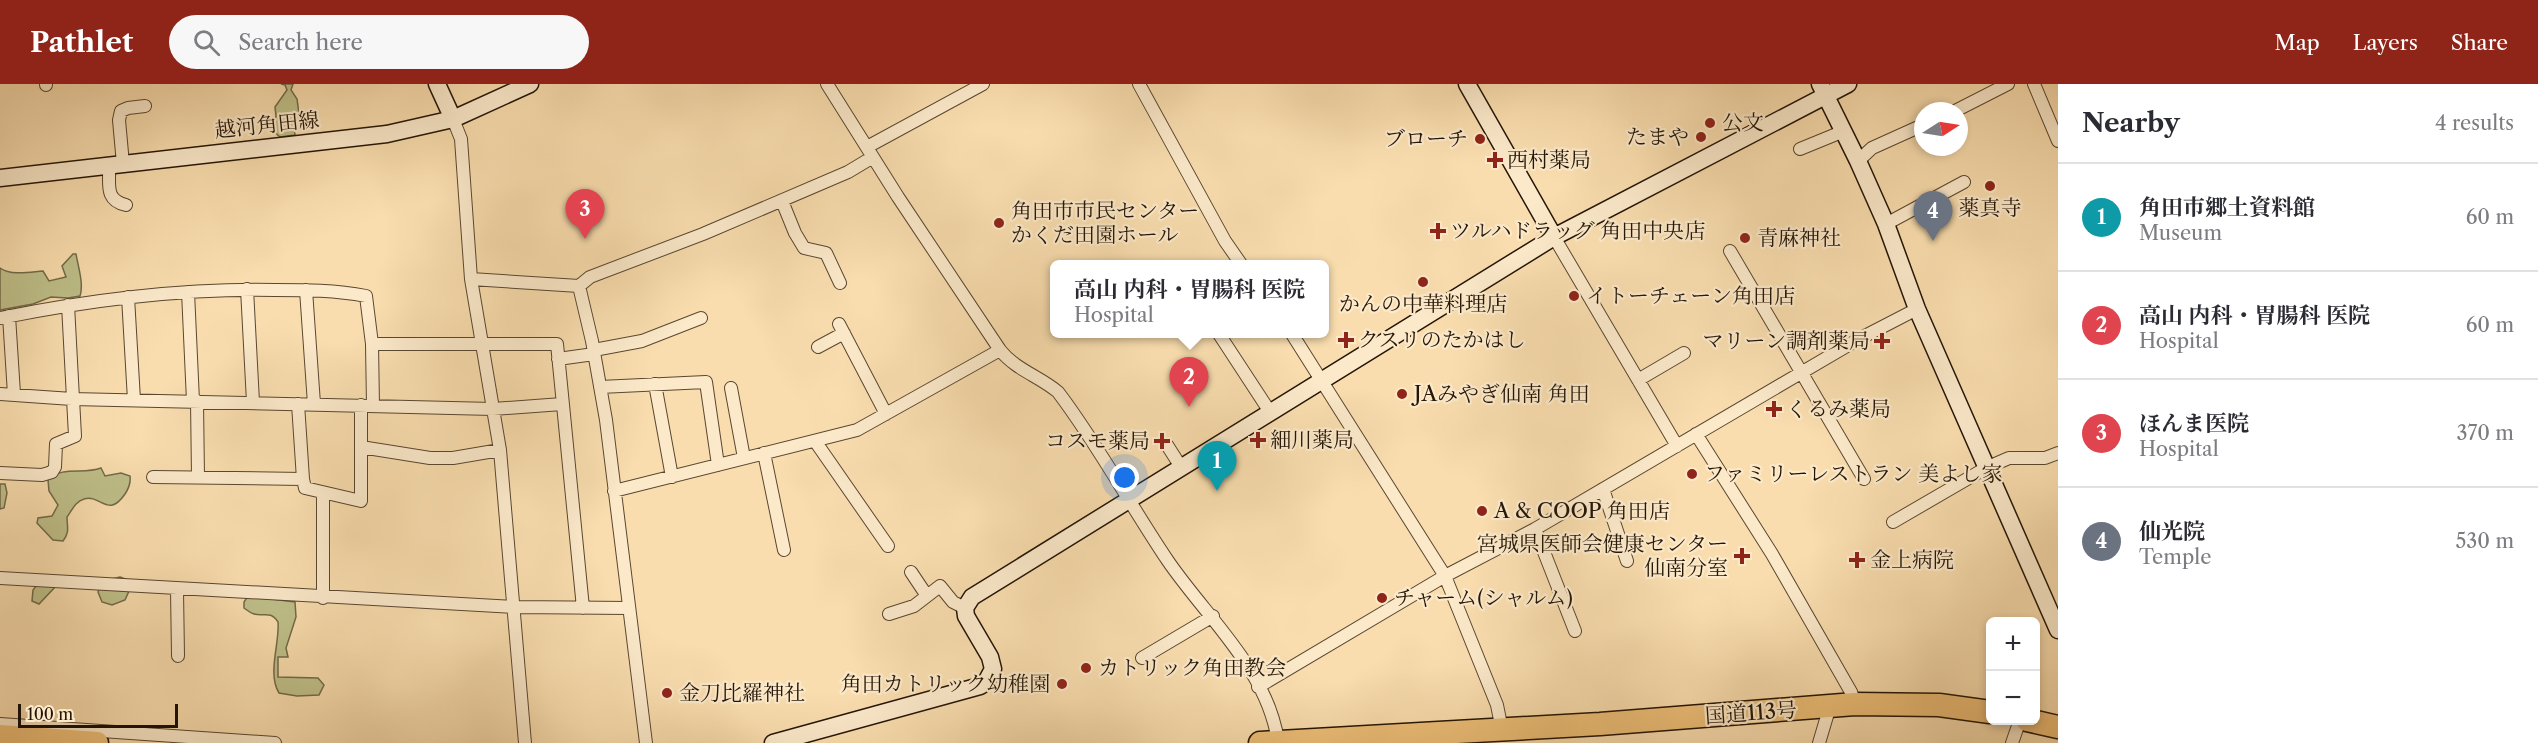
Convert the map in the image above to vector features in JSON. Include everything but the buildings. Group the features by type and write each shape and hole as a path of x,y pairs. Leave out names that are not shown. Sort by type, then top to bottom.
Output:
{"highway":[{"name":"国道113号","path":"1269,742 1421,739 1502,730 1855,704 1939,705 1986,711"},
{"path":"2040,723 2058,728"},
{"path":"0,736 97,743"}],"street":[{"path":"437,84 460,138 471,279 500,450 525,743"},
{"name":"越河角田線","path":"0,178 387,134 453,119 531,84"},
{"path":"827,84 1000,350 1017,367 1049,384 1058,392 1169,562 1227,635 1272,709 1269,742"},
{"path":"471,279 579,286 590,277 782,201 848,172 870,152 983,84"},
{"path":"1139,84 1236,260"},
{"path":"1467,84 1677,446"},
{"path":"774,743 980,687 986,682 993,669 990,657 966,616 965,608 972,597 1554,237 1822,89 1848,84"},
{"path":"1968,104 2008,84"},
{"path":"2034,84 2058,141"},
{"path":"1822,89 1844,130 1886,224 1917,309 2058,630"},
{"path":"126,205 112,199 108,191 116,165 119,120 121,111 145,106"},
{"path":"1858,161 1872,147 1914,129"},
{"path":"1800,149 1844,130"},
{"path":"1886,224 1964,182"},
{"path":"782,201 801,244 809,250 826,253 840,283"},
{"path":"1730,251 1864,479"},
{"path":"579,286 600,387 646,743"},
{"path":"247,289 253,402"},
{"path":"14,394 4,317 68,305 188,292 247,289 336,290 366,296 372,344 361,447 361,501 322,494 305,488 298,404"},
{"path":"306,290 314,404"},
{"path":"188,292 198,477"},
{"path":"128,297 134,400"},
{"path":"0,473 42,475 54,471 56,444 75,436 68,305"},
{"path":"1258,687 1445,576 1535,529 1857,340 1917,309"},
{"path":"558,359 642,341 701,318"},
{"path":"818,347 842,329 886,414"},
{"path":"1222,338 1270,412"},
{"path":"1295,338 1445,576 1497,705 1502,730"},
{"path":"372,344 557,344 584,608"},
{"path":"614,491 857,430 1000,350"},
{"path":"1638,380 1684,353"},
{"path":"600,387 706,382 718,465"},
{"path":"655,384 672,477"},
{"path":"731,388 744,458"},
{"path":"0,394 72,399 493,409 562,404"},
{"path":"1696,434 1772,554 1851,692 1855,704"},
{"path":"815,441 888,546"},
{"path":"1167,445 1181,467"},
{"path":"361,447 430,458 453,458 500,450"},
{"path":"764,453 784,550"},
{"path":"1893,522 1986,468 2009,458 2045,458 2058,453"},
{"path":"153,477 303,479"},
{"path":"1604,489 1627,561"},
{"path":"322,494 324,598"},
{"path":"1535,529 1575,631"},
{"path":"911,572 927,596"},
{"path":"0,578 324,598 513,607 629,608"},
{"path":"889,614 914,606 940,586 953,602 965,608"},
{"path":"177,590 178,656"},
{"path":"1142,658 1213,616"},
{"path":"1819,743 1830,706"},
{"path":"0,724 275,743"},
{"path":"2012,743 2018,725"}],"green space":[{"path":"281,84 293,84 291,90 297,99 300,121 294,125 295,135 280,137 272,130 276,116 275,107 287,90 285,85"},
{"path":"73,254 76,254 80,275 80,296 51,297 33,304 0,310 0,268 15,273 43,271 49,281 66,277 62,266"},
{"path":"101,468 105,476 121,473 130,476 125,494 114,505 104,504 90,498 81,500 67,517 67,532 63,541 53,540 37,523 38,518 52,516 58,505 49,491 48,480 54,475 67,471"},
{"path":"0,484 5,484 7,493 4,508 0,509"},
{"path":"120,577 128,580 129,591 125,600 112,605 102,602 98,592 102,584 106,580"},
{"path":"37,585 57,585 39,604 32,601 33,590"},
{"path":"248,596 295,602 296,617 286,648 288,657 278,657 278,677 318,678 324,685 319,695 297,696 279,693 274,676 278,622 272,616 254,614 244,608 244,602"}],"place":[{"name":"公文","path":"1710,123"},
{"name":"たまや","path":"1701,137"},
{"name":"ブローチ","path":"1480,139"},
{"name":"西村薬局","path":"1495,160"},
{"name":"薬真寺","path":"1990,186"},
{"name":"角田市市民センター かくだ田園ホール","path":"999,223"},
{"name":"ツルハドラッグ 角田中央店","path":"1438,231"},
{"name":"青麻神社","path":"1745,238"},
{"name":"ほんま医院","path":"585,239"},
{"name":"仙光院","path":"1933,241"},
{"name":"かんの中華料理店","path":"1423,282"},
{"name":"イトーチェーン角田店","path":"1574,296"},
{"name":"クスリのたかはし","path":"1346,340"},
{"name":"マリーン調剤薬局","path":"1882,341"},
{"name":"JAみやぎ仙南 角田","path":"1402,394"},
{"name":"高山 内科・胃腸科 医院","path":"1189,407"},
{"name":"くるみ薬局","path":"1774,409"},
{"name":"細川薬局","path":"1258,440"},
{"name":"コスモ薬局","path":"1162,441"},
{"name":"ファミリーレストラン 美よし家","path":"1692,474"},
{"name":"角田市郷土資料館","path":"1217,491"},
{"name":"A & COOP 角田店","path":"1482,511"},
{"name":"宮城県医師会健康センター 仙南分室","path":"1742,556"},
{"name":"金上病院","path":"1857,560"},
{"name":"チャーム(シャルム)","path":"1382,598"},
{"name":"カトリック角田教会","path":"1086,668"},
{"name":"角田カトリック幼稚園","path":"1062,684"},
{"name":"金刀比羅神社","path":"667,693"}]}
